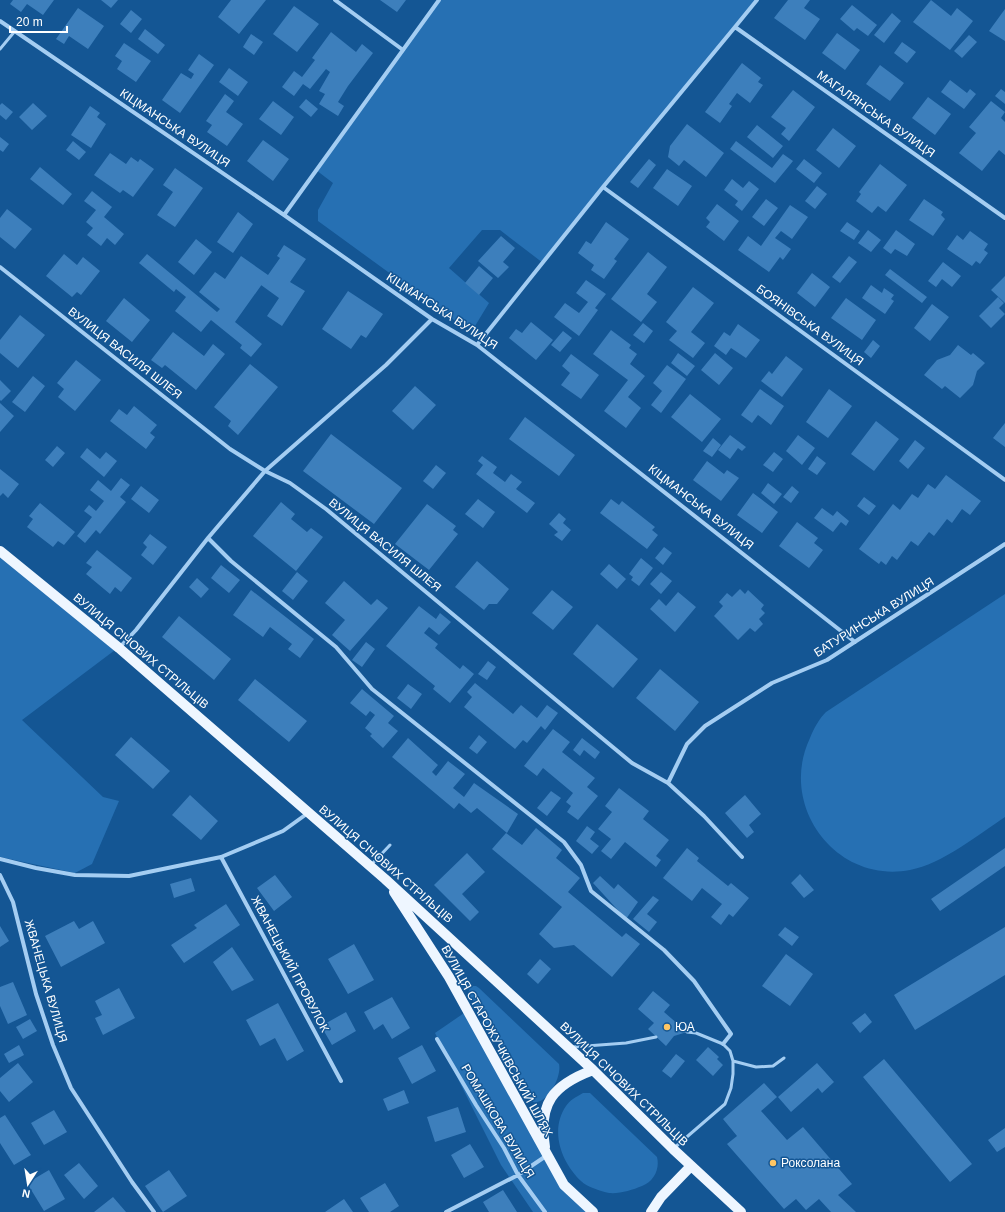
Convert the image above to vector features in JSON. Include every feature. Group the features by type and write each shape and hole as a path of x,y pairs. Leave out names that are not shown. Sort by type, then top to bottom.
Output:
{"main road":[{"name":"ВУЛИЦЯ СІЧОВИХ СТРІЛЬЦІВ","path":"0,551 119,648 385,879 593,1070 673,1149 740,1212"},
{"name":"ВУЛИЦЯ СТАРОЖУЧКІВСЬКИЙ ШЛЯХ","path":"385,879 450,977 564,1185 593,1212"},
{"name":"ВУЛИЦЯ СТАРОЖУЧКІВСЬКИЙ ШЛЯХ","path":"547,1155 542,1131 544,1113 553,1095 562,1085 593,1070"},
{"path":"651,1212 661,1197 691,1166"}],"street":[{"path":"335,0 403,50"},
{"path":"284,215 439,0"},
{"path":"477,344 603,187 736,28 756,0"},
{"name":"КІЦМАНСЬКА ВУЛИЦЯ","path":"0,21 284,215 432,319 477,344 855,642"},
{"name":"МАГАЛЯНСЬКА ВУЛИЦЯ","path":"736,28 1005,218"},
{"name":"БОЯНІВСЬКА ВУЛИЦЯ","path":"603,187 1005,480"},
{"name":"ВУЛИЦЯ ВАСИЛЯ ШЛЕЯ","path":"0,267 230,449 265,471 290,483 326,509 632,763 668,783 704,816 742,857"},
{"path":"119,648 136,630 208,538 265,471 386,366 432,319"},
{"path":"208,538 231,561 336,647 372,689 564,842 582,865 591,891 664,950 694,982 731,1034 723,1044"},
{"name":"БАТУРИНСЬКА ВУЛИЦЯ","path":"668,783 687,744 705,726 772,682 827,660 1005,544"},
{"path":"0,859 36,868 75,875 129,876 222,857 283,831 308,813"},
{"name":"ЖВАНЕЦЬКИЙ ПРОВУЛОК","path":"222,857 341,1081"},
{"name":"ЖВАНЕЦЬКА ВУЛИЦЯ","path":"0,875 13,902 36,994 53,1045 72,1088 132,1182 154,1212"},
{"name":"РОМАШКОВА ВУЛИЦЯ","path":"437,1039 476,1105 504,1148 518,1175 545,1212"},
{"path":"446,1212 518,1175 547,1155"}],"lane":[{"path":"0,49 14,31"},
{"path":"370,866 390,845"},
{"path":"673,1149 725,1104 731,1088 734,1061 730,1051 723,1044 696,1033 687,1032"},
{"path":"569,1048 626,1044 656,1037"},
{"path":"734,1061 756,1067 773,1066 784,1058"}],"shaded area":[{"path":"438,0 757,0 543,263 500,230 482,230 449,268 489,303 475,326 465,328 318,221 318,210 333,183 316,170"},
{"path":"0,550 119,647 22,720 103,797 119,801 92,864 75,873 0,857"},
{"path":"1005,594 1005,817 959,848 935,862 922,867 910,870 883,871 858,865 837,852 820,834 808,813 802,789 802,763 815,727 826,712"},
{"path":"471,986 476,986 479,988 559,1064 556,1083 548,1095 543,1099 538,1102 533,1102 468,993"},
{"path":"467,1011 547,1159 591,1212 533,1212 501,1165 435,1033"},
{"path":"583,1093 590,1093 657,1157 657,1170 653,1178 646,1184 626,1191 609,1193 587,1185 574,1174 563,1156 558,1136 558,1126 566,1106 571,1100"}],"building":[{"path":"13,0 54,0 43,15 27,4 21,12 10,4"},
{"path":"101,0 118,0 111,8"},
{"path":"231,0 266,0 239,34 218,17"},
{"path":"380,0 406,0 397,12"},
{"path":"788,0 810,0 804,8 820,19 805,40 774,18"},
{"path":"931,0 951,16 957,8 973,21 950,50 913,22"},
{"path":"852,5 877,25 868,36 857,28 854,31 840,19"},
{"path":"294,6 319,24 297,52 273,34"},
{"path":"78,8 104,26 88,49 69,36 64,44 56,39"},
{"path":"1005,9 1005,41 989,31"},
{"path":"131,10 142,19 131,33 120,24"},
{"path":"892,13 901,21 884,43 874,35"},
{"path":"145,29 165,45 158,54 138,39"},
{"path":"331,32 356,52 362,44 373,53 338,102 344,106 338,116 319,104 325,94 319,91 330,72 326,69 310,89 303,84 294,96 282,87 294,71 302,77 315,60 312,58"},
{"path":"837,33 860,50 845,70 822,53"},
{"path":"251,34 263,42 254,55 243,47"},
{"path":"969,35 977,42 962,58 954,51"},
{"path":"902,42 916,52 907,63 894,53"},
{"path":"124,43 151,61 136,82 117,69 122,61 115,56"},
{"path":"199,54 214,65 180,113 162,100 181,73 191,79 194,74 188,70"},
{"path":"742,63 761,78 758,82 763,85 750,103 737,93 729,104 732,106 720,123 705,112"},
{"path":"880,65 904,83 890,101 866,84"},
{"path":"229,68 248,82 238,96 219,82"},
{"path":"950,80 967,93 970,89 976,94 964,109 941,92"},
{"path":"1001,89 1005,92 1005,104 995,96"},
{"path":"793,90 815,107 789,141 781,134 786,128 771,117"},
{"path":"225,94 234,101 226,112 243,124 227,146 207,132 212,125 206,121"},
{"path":"928,97 951,114 935,135 912,118"},
{"path":"306,99 318,109 311,117 299,107"},
{"path":"273,101 294,117 281,135 259,119"},
{"path":"991,101 1005,112 1001,118 1005,122 1005,155 999,150 982,171 959,153 976,133 969,127"},
{"path":"2,103 13,112 6,120 0,115 0,105"},
{"path":"33,103 47,116 32,130 19,117"},
{"path":"90,106 100,113 97,117 106,124 91,148 71,135"},
{"path":"687,124 724,153 706,177 684,160 679,166 668,157 670,146"},
{"path":"757,125 783,146 773,158 747,137"},
{"path":"833,128 856,146 839,168 816,150"},
{"path":"0,137 9,144 3,152 0,150"},
{"path":"263,140 289,159 273,181 247,161"},
{"path":"73,141 86,152 79,160 66,150"},
{"path":"736,141 772,168 783,154 793,161 775,183 730,149"},
{"path":"110,153 126,164 131,157 138,162 140,159 154,169 133,197 123,190 120,193 94,175"},
{"path":"649,159 656,165 638,188 630,182"},
{"path":"804,159 822,173 814,183 796,169"},
{"path":"880,164 907,185 886,212 878,206 872,213 856,201 861,194 859,192"},
{"path":"40,167 72,194 63,205 30,179"},
{"path":"175,168 203,188 175,227 157,215 173,192 163,185"},
{"path":"667,169 692,186 678,206 653,188"},
{"path":"732,179 743,188 749,181 759,189 742,211 735,205 738,201 724,190"},
{"path":"817,186 827,194 815,209 805,201"},
{"path":"92,191 112,207 104,217 124,234 115,245 107,238 101,246 87,235 93,228 86,222 96,210 84,201"},
{"path":"766,199 778,208 764,226 752,217"},
{"path":"924,199 943,212 941,215 945,219 933,236 909,220"},
{"path":"717,204 739,221 724,241 706,227 710,222 706,218"},
{"path":"790,205 808,217 792,239 781,231 775,238 791,249 783,260 780,257 769,272 738,250 748,236 761,246"},
{"path":"7,209 32,229 15,249 0,237 0,218"},
{"path":"238,212 253,224 233,253 217,242"},
{"path":"606,222 629,239 614,259 617,261 604,279 591,270 594,265 578,253 586,241 591,244"},
{"path":"847,222 860,231 854,240 840,231"},
{"path":"868,230 881,240 871,252 858,243"},
{"path":"896,230 915,244 907,256 895,249 891,254 883,248"},
{"path":"970,231 988,244 984,250 988,253 980,264 976,261 972,266 947,249 957,235 963,240"},
{"path":"501,236 515,248 503,262 509,267 498,278 478,261"},
{"path":"196,239 212,252 194,275 178,262"},
{"path":"284,245 306,259 290,282 305,291 282,326 267,316 279,298 261,285 235,322 262,344 251,357 240,348 242,345 211,320 201,332 175,311 186,297 176,289 174,292 139,263 147,254 217,312 220,309 199,292 215,272 225,279 241,256 268,275 280,258 277,256"},
{"path":"648,252 667,267 647,294 657,302 641,322 611,299"},
{"path":"64,254 77,265 83,257 100,271 81,295 77,292 72,297 46,276"},
{"path":"849,256 857,262 840,283 832,277"},
{"path":"943,262 961,276 952,287 942,279 936,287 928,281"},
{"path":"479,266 493,278 479,295 465,283"},
{"path":"890,269 927,297 922,303 885,275"},
{"path":"812,273 830,287 815,307 797,293"},
{"path":"1005,276 1005,303 991,290"},
{"path":"586,280 606,294 595,308 598,310 579,336 554,317 565,303 579,313 588,302 576,293"},
{"path":"871,285 882,293 884,288 894,295 891,299 894,301 885,314 862,298"},
{"path":"693,287 714,303 691,332 705,343 693,358 669,340 677,331 666,322"},
{"path":"348,291 383,314 366,338 361,335 351,349 322,329"},
{"path":"998,297 1004,303 999,308 1005,314 991,328 979,316"},
{"path":"124,298 150,320 132,342 106,321"},
{"path":"846,298 876,320 862,340 831,318"},
{"path":"932,304 949,317 930,341 914,328"},
{"path":"20,315 45,335 18,368 0,353 0,340"},
{"path":"531,322 553,340 536,360 509,338 516,329 522,333"},
{"path":"643,323 653,331 644,343 633,335"},
{"path":"738,324 760,340 746,358 731,348 726,355 714,346 724,332 730,336"},
{"path":"611,330 631,345 629,348 637,354 630,364 645,376 628,397 641,408 626,428 604,411 628,380 593,354"},
{"path":"563,331 572,338 560,352 551,345"},
{"path":"173,332 204,356 213,344 225,354 196,390 165,365 162,368 151,360"},
{"path":"873,340 880,346 871,358 864,352"},
{"path":"958,345 971,355 973,353 985,363 977,371 973,385 960,398 945,386 942,389 924,375 937,360 950,355"},
{"path":"678,353 695,366 687,376 671,363"},
{"path":"715,353 733,368 719,385 701,370"},
{"path":"571,354 599,375 581,399 561,385 570,373 562,366"},
{"path":"786,356 803,369 782,397 761,381 769,371 772,374"},
{"path":"76,360 101,380 75,411 58,397 64,389 57,383"},
{"path":"250,364 278,387 238,435 228,426 231,421 214,407"},
{"path":"667,365 686,379 661,413 651,405 662,391 653,383"},
{"path":"33,376 45,386 25,412 12,402"},
{"path":"0,380 11,391 1,401 0,400"},
{"path":"415,386 436,405 413,430 392,411"},
{"path":"760,389 784,406 771,425 758,415 752,423 741,415"},
{"path":"829,389 852,406 828,438 806,422"},
{"path":"690,394 721,419 702,442 671,417"},
{"path":"0,403 14,416 0,432"},
{"path":"134,406 157,425 150,433 155,437 146,449 110,421 119,409 127,415"},
{"path":"525,417 575,455 559,476 509,439"},
{"path":"876,421 899,439 874,471 851,454"},
{"path":"1005,423 1005,447 993,438"},
{"path":"331,434 402,488 374,524 303,471"},
{"path":"730,435 746,447 742,451 738,448 730,459 718,450"},
{"path":"798,435 815,448 802,465 786,451"},
{"path":"713,438 721,445 712,457 703,451"},
{"path":"915,440 925,448 908,469 899,461"},
{"path":"57,446 65,453 53,467 45,460"},
{"path":"87,448 100,459 106,452 117,461 104,477 80,457"},
{"path":"774,452 783,459 773,472 763,465"},
{"path":"482,456 497,467 493,473 505,482 511,474 522,482 516,489 535,503 527,513 476,474 483,465 478,461"},
{"path":"817,456 826,463 817,475 808,469"},
{"path":"707,461 724,474 727,470 739,478 721,501 693,480"},
{"path":"436,465 446,473 433,489 423,481"},
{"path":"0,469 19,484 8,498 3,493 0,496"},
{"path":"946,475 981,501 970,515 962,509 952,523 947,519 934,536 929,532 918,546 911,541 897,560 892,556 886,565 881,561 879,564 859,549 893,504 900,510 912,494 918,498 928,484 935,489"},
{"path":"121,478 130,485 120,497 126,502 100,534 96,530 85,543 77,536 92,517 84,511 89,505 96,511 104,501 90,490 98,480 111,491"},
{"path":"768,483 782,494 774,504 761,493"},
{"path":"141,486 159,500 149,513 131,499"},
{"path":"792,486 799,492 791,503 783,497"},
{"path":"753,493 778,512 762,533 737,515"},
{"path":"864,497 876,506 869,515 857,506"},
{"path":"478,499 495,512 483,528 465,514"},
{"path":"611,499 619,505 622,501 655,527 652,530 658,535 647,549 600,513"},
{"path":"281,502 295,514 291,519 307,532 311,528 323,537 296,571 253,536"},
{"path":"40,503 75,532 64,545 58,541 53,547 27,527 33,519 29,516"},
{"path":"427,504 456,526 453,530 458,534 429,570 395,544"},
{"path":"822,508 833,516 837,511 849,521 846,526 841,522 833,532 814,518"},
{"path":"559,513 566,519 563,523 571,530 562,541 554,535 558,532 549,524"},
{"path":"797,522 818,538 814,543 823,550 809,568 779,546"},
{"path":"150,534 167,547 153,565 141,555 147,547 143,543"},
{"path":"664,547 672,553 663,565 655,558"},
{"path":"97,550 132,578 121,592 115,587 110,594 86,574 92,567 86,563"},
{"path":"641,558 653,568 639,586 631,580 633,577 629,574"},
{"path":"477,561 509,589 497,604 489,604 484,610 455,587"},
{"path":"609,564 626,579 617,589 600,574"},
{"path":"221,565 240,580 229,593 211,578"},
{"path":"297,572 308,581 293,600 282,591"},
{"path":"661,572 672,581 661,594 650,584"},
{"path":"197,578 209,589 201,598 189,587"},
{"path":"344,581 371,605 377,599 388,608 350,651 332,635 345,620 325,603"},
{"path":"740,589 745,594 748,590 764,605 761,609 765,613 759,619 763,624 755,632 750,628 738,640 714,616 723,606 719,602 727,593 732,597"},
{"path":"251,590 314,639 300,658 288,649 292,644 270,627 263,637 233,615"},
{"path":"552,590 573,607 553,630 532,613"},
{"path":"678,592 696,607 675,632 650,609 659,599 666,606"},
{"path":"419,606 436,619 440,613 451,622 439,635 429,627 424,633 438,644 435,648 460,669 463,665 474,674 450,703 433,689 435,686 386,646"},
{"path":"179,616 231,659 214,680 162,637"},
{"path":"597,624 638,659 613,688 573,654"},
{"path":"366,642 375,649 362,667 352,660"},
{"path":"488,661 496,667 487,680 478,674"},
{"path":"660,669 699,702 675,731 636,698"},
{"path":"255,679 307,721 289,742 238,700"},
{"path":"475,683 513,714 521,705 537,718 547,705 558,713 545,730 541,726 527,743 523,740 515,749 464,707 472,697 467,692"},
{"path":"408,684 422,694 411,709 397,698"},
{"path":"362,689 394,716 388,723 398,731 383,748 370,736 372,734 365,728 375,715 370,711 366,716 350,703"},
{"path":"553,729 570,742 562,752 595,778 587,787 598,796 578,820 567,812 571,806 566,802 573,793 543,768 537,776 524,766"},
{"path":"479,735 487,742 477,754 469,748"},
{"path":"131,737 170,771 153,789 115,755"},
{"path":"408,738 438,765 432,772 436,776 448,761 465,774 453,788 464,797 474,783 518,814 507,833 477,808 471,813 459,803 454,809 392,757"},
{"path":"582,738 600,752 595,759 584,750 580,756 573,750"},
{"path":"619,788 649,811 643,819 669,840 656,856 661,860 656,867 625,842 611,859 601,851 611,839 598,829 612,812 605,806"},
{"path":"551,791 561,798 547,816 537,808"},
{"path":"190,795 218,821 201,840 172,815"},
{"path":"745,795 761,814 749,825 754,832 747,838 725,813"},
{"path":"587,826 595,832 590,839 599,846 592,854 576,841"},
{"path":"536,828 562,850 556,858 580,878 568,892 622,937 626,933 640,944 612,977 574,945 554,948 539,934 562,907 492,849 506,833 522,845"},
{"path":"687,848 699,858 697,861 728,886 731,883 749,898 733,917 729,914 721,925 711,917 722,904 702,888 692,901 663,878"},
{"path":"1005,848 1005,866 940,911 931,899"},
{"path":"467,853 485,872 462,894 479,912 470,921 434,885"},
{"path":"800,874 814,890 804,898 791,883"},
{"path":"275,875 292,897 274,911 257,888"},
{"path":"600,876 614,889 618,884 638,902 626,919 593,883"},
{"path":"191,878 195,891 174,898 170,884"},
{"path":"653,896 659,900 647,914 657,922 649,932 633,919"},
{"path":"226,904 240,925 184,963 171,945 197,928 194,925"},
{"path":"74,921 79,929 93,921 105,943 61,967 45,936"},
{"path":"0,926 9,941 0,947"},
{"path":"785,927 799,937 792,946 778,935"},
{"path":"1005,927 1005,975 915,1030 894,995"},
{"path":"354,944 374,980 348,994 328,959"},
{"path":"232,947 254,980 232,991 213,962"},
{"path":"786,954 813,974 790,1006 762,986"},
{"path":"540,959 551,969 538,984 527,974"},
{"path":"13,982 27,1015 8,1024 0,1006 0,987"},
{"path":"119,988 135,1018 103,1035 95,1018 102,1015 95,1001"},
{"path":"653,991 670,1005 664,1012 687,1032 674,1036 666,1046 648,1029 654,1023 638,1009"},
{"path":"392,997 410,1028 392,1039 383,1024 374,1030 364,1012"},
{"path":"278,1003 304,1051 287,1061 275,1038 260,1046 246,1020"},
{"path":"346,1012 356,1031 332,1045 321,1026"},
{"path":"865,1013 872,1022 860,1033 852,1023"},
{"path":"30,1019 37,1031 23,1039 16,1027"},
{"path":"19,1045 24,1055 9,1063 4,1054"},
{"path":"422,1045 436,1071 412,1084 398,1058"},
{"path":"708,1047 719,1057 717,1059 723,1065 713,1076 696,1060"},
{"path":"676,1054 685,1061 671,1078 662,1071"},
{"path":"884,1059 972,1164 950,1182 863,1077"},
{"path":"18,1063 33,1082 9,1102 0,1091 0,1078"},
{"path":"817,1063 834,1082 822,1093 818,1088 791,1112 778,1097"},
{"path":"764,1083 777,1097 761,1111 787,1140 803,1127 852,1184 838,1195 856,1212 831,1212 819,1199 806,1210 796,1199 784,1209 727,1144 737,1136 723,1119"},
{"path":"404,1090 409,1103 388,1111 383,1099"},
{"path":"458,1107 466,1132 435,1142 427,1117"},
{"path":"54,1110 67,1132 44,1145 31,1123"},
{"path":"5,1115 31,1155 14,1165 0,1143 0,1118"},
{"path":"1005,1128 1005,1147 997,1152 988,1140"},
{"path":"470,1144 484,1167 464,1178 451,1155"},
{"path":"79,1163 98,1186 84,1199 64,1175"},
{"path":"49,1170 65,1199 44,1211 27,1183"},
{"path":"169,1170 187,1196 163,1212 145,1186"},
{"path":"385,1183 399,1206 390,1212 369,1212 360,1198"},
{"path":"503,1190 517,1212 489,1212 483,1202"},
{"path":"113,1197 126,1212 94,1212"},
{"path":"344,1199 353,1212 325,1212"}],"place":[{"name":"ЮА","path":"667,1027"},
{"name":"Роксолана","path":"773,1163"}]}
